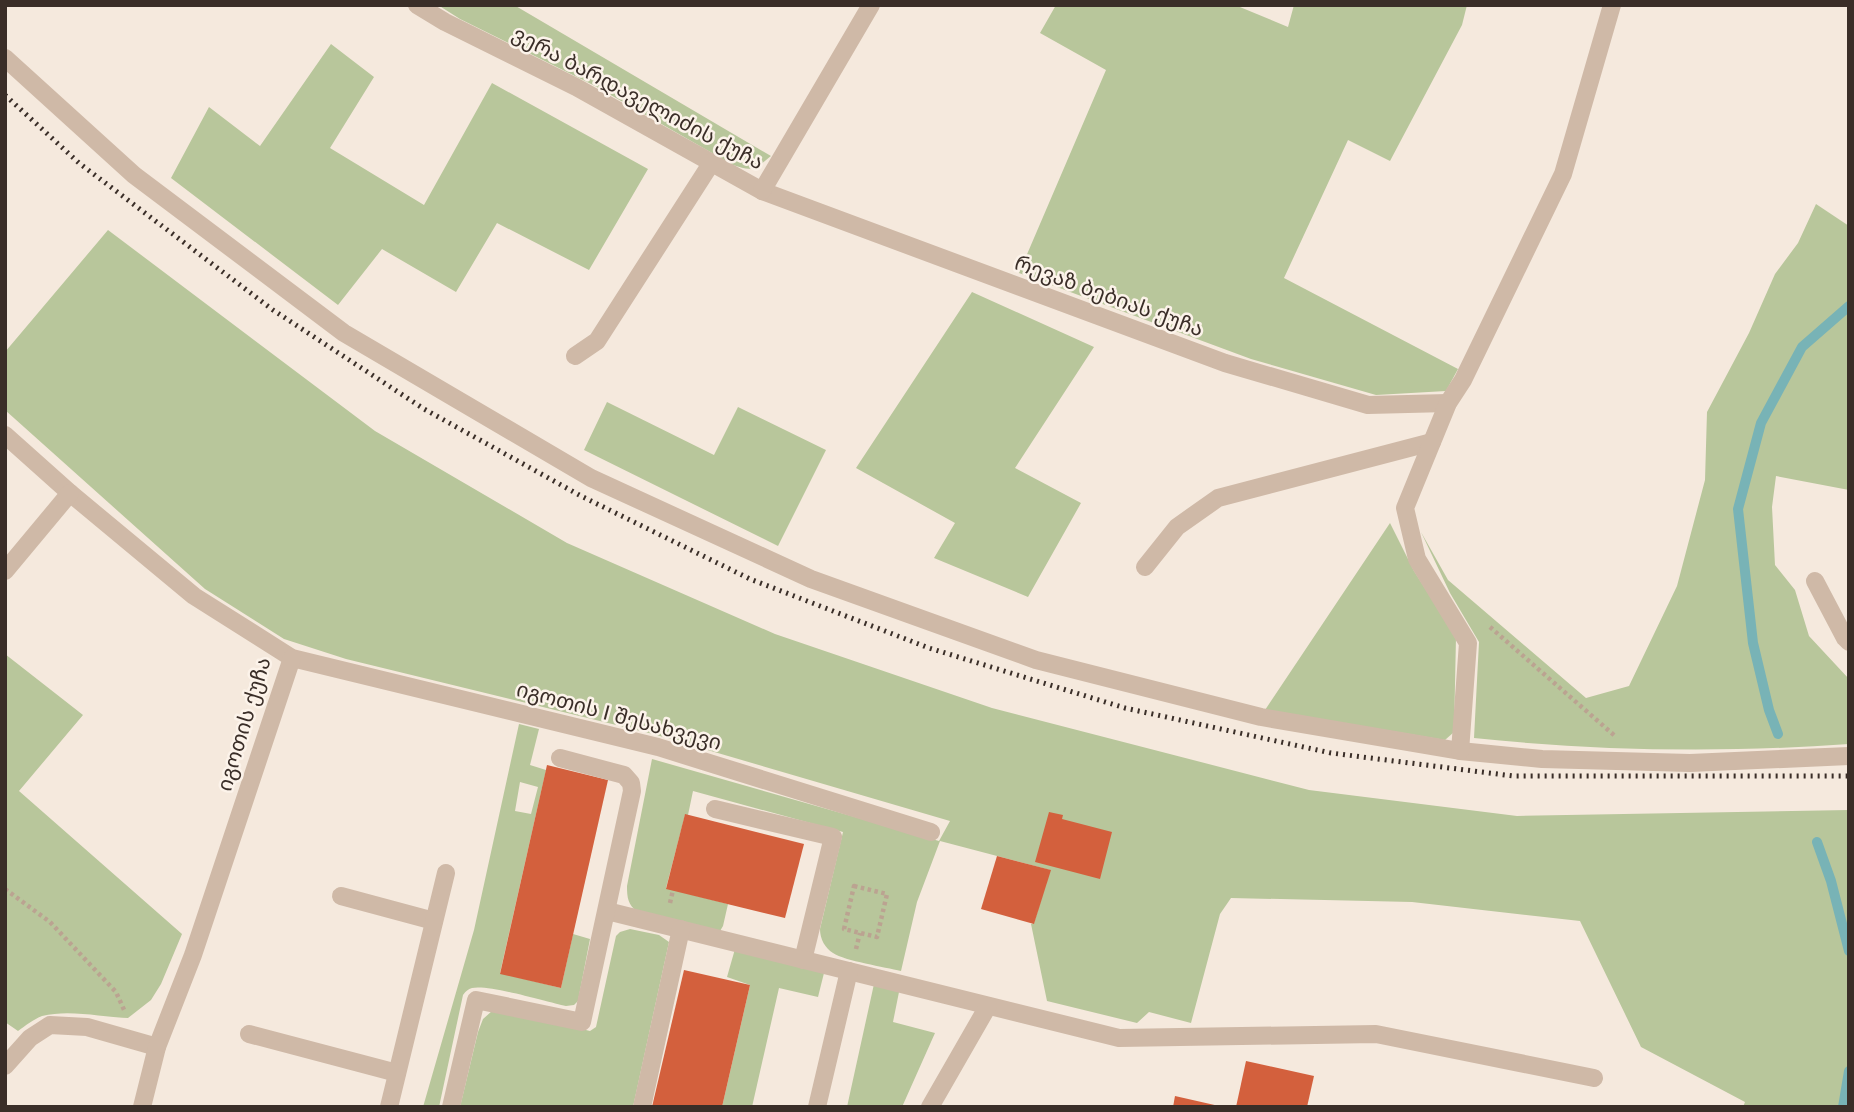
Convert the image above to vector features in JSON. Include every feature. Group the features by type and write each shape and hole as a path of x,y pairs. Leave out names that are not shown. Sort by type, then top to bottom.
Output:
{"street":[{"name":"ვერა ბარდაველიძის ქუჩა","path":"417,5 445,22 576,87 762,191"},
{"path":"762,191 871,5"},
{"path":"1461,751 1468,643 1417,559 1405,508 1448,403 1463,380 1563,174 1612,5"},
{"path":"5,58 134,175 344,333 591,478 811,579 1036,660 1261,717 1461,751 1542,759 1690,763 1849,756"},
{"path":"575,356 597,341 712,163"},
{"name":"რევაზ ბებიას ქუჩა","path":"762,191 1225,363 1368,405 1448,403"},
{"name":"იგოთის ქუჩა","path":"5,435 194,596 292,658 193,955 157,1047 142,1107"},
{"path":"1145,567 1177,527 1218,498 1432,442"},
{"path":"5,571 70,493"},
{"path":"1815,581 1849,642"},
{"name":"იგოთის I შესახვევი","path":"292,658 658,747 931,832"},
{"path":"451,1107 476,1000 582,1023 632,791 631,783 624,775 559,758"},
{"path":"715,809 833,837 803,960"},
{"path":"389,1107 446,873"},
{"path":"341,896 434,921"},
{"path":"607,911 1119,1038 1376,1034 1594,1078"},
{"path":"642,1107 681,929"},
{"path":"817,1107 849,971"},
{"path":"930,1107 988,1006"},
{"path":"5,1066 30,1038 50,1025 87,1027 157,1047"},
{"path":"249,1034 397,1073"}],"path":[{"path":"1486,624 1645,761"},
{"path":"854,886 887,894 877,937 844,929 854,886"},
{"path":"5,889 50,922 116,992 137,1041"}],"green space":[{"path":"438,5 514,5 771,156 753,168 733,165 595,86 460,19"},
{"path":"1056,5 1235,5 1288,27 1294,5 1467,5 1462,25 1390,161 1348,140 1284,278 1458,369 1446,391 1376,395 1251,359 1019,273 1106,70 1040,33"},
{"path":"331,44 374,77 330,148 424,205 492,83 648,169 589,270 497,223 456,292 382,249 338,305 171,178 209,107 260,146"},
{"path":"1816,204 1849,226 1849,490 1776,476 1772,507 1775,565 1795,590 1809,636 1849,679 1849,744 1755,749 1661,749 1567,746 1474,738 1479,642 1450,593 1421,532 1448,580 1586,698 1629,686 1677,586 1705,480 1707,412 1749,333 1775,274 1798,243"},
{"path":"108,230 375,431 567,543 775,634 992,708 1309,790 1517,816 1849,810 1849,1107 1743,1107 1745,1102 1641,1047 1580,921 1412,902 1231,898 1220,914 1191,1023 1149,1012 1137,1023 1047,1001 1031,924 1034,923 1050,870 940,841 917,902 901,971 866,964 833,953 820,933 843,832 693,791 666,888 728,904 723,926 720,931 637,912 629,901 627,886 652,759 939,841 950,821 653,734 346,659 284,639 205,589 5,410 5,352"},
{"path":"972,292 1094,347 1015,468 1081,503 1028,597 934,558 955,523 856,468"},
{"path":"607,402 714,455 738,407 826,450 778,546 584,450"},
{"path":"1390,523 1414,571 1456,637 1454,732 1445,740 1265,710"},
{"path":"5,654 83,715 19,791 182,934 161,984 151,1000 128,1018 74,1013 52,1014 39,1017 18,1031 5,1022"},
{"path":"519,724 539,729 530,765 546,770 500,973 561,988 573,934 590,939 578,1001 574,1005 566,1006 480,987 468,990 463,995 439,1107 423,1107 474,930","holes":["520,782 538,787 531,814 515,811"]},
{"path":"630,929 659,935 669,942 633,1107 460,1107 483,1019 492,1011 501,1009 590,1031 596,1027 616,936"},
{"path":"735,949 824,973 818,997 779,988 752,1107 722,1107 750,985 727,977"},
{"path":"874,984 899,992 893,1022 935,1033 902,1107 847,1107"}],"building":[{"path":"547,765 608,780 561,988 500,974"},
{"path":"1049,812 1063,815 1062,819 1112,832 1100,879 1035,862"},
{"path":"685,814 804,844 785,918 666,889"},
{"path":"997,856 1051,870 1034,924 981,909"},
{"path":"684,970 750,985 722,1107 652,1107"},
{"path":"1246,1061 1314,1076 1307,1107 1236,1107"},
{"path":"1175,1096 1219,1106 1219,1107 1173,1107"}],"waterway":[{"path":"1778,734 1769,710 1753,643 1738,509 1761,423 1802,347 1849,306"},
{"path":"1817,842 1831,881 1849,951"},
{"path":"1843,1107 1849,1071"}],"railway":[{"path":"5,95 79,163 273,310 424,409 581,496 750,579 929,648 1125,708 1331,753 1513,776 1849,776"}]}
